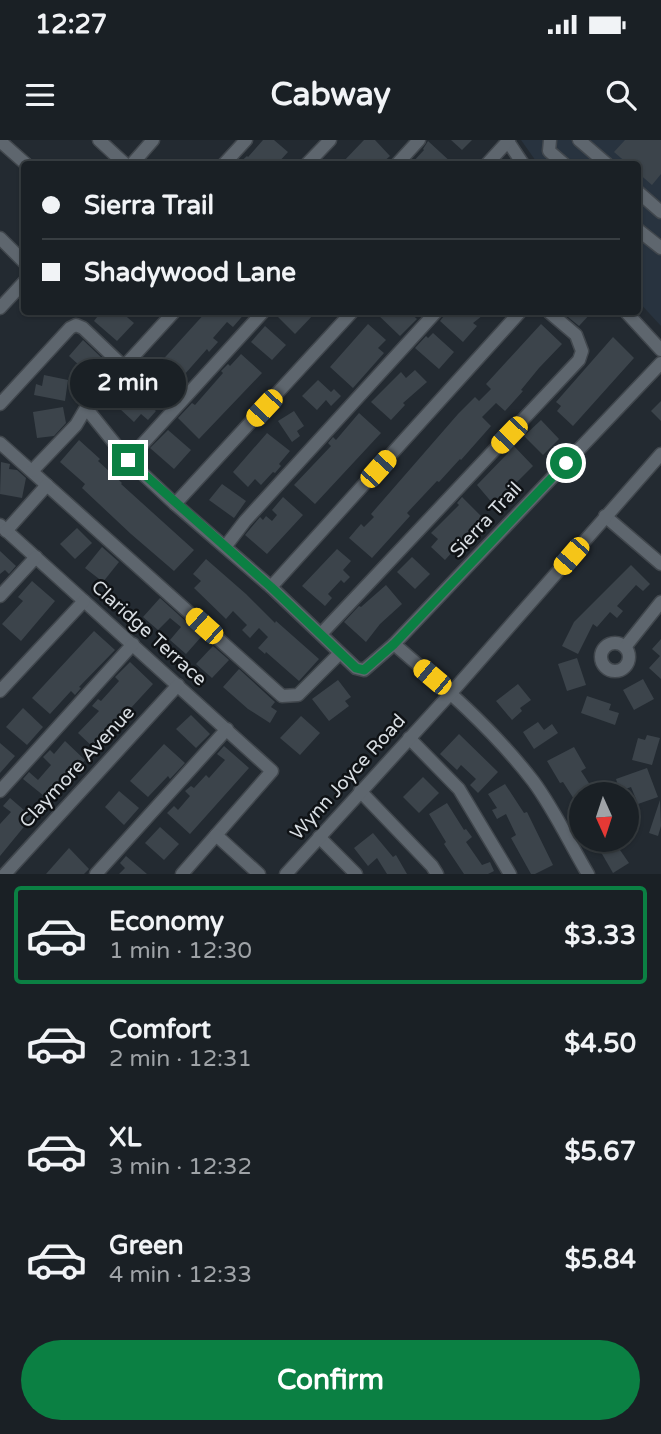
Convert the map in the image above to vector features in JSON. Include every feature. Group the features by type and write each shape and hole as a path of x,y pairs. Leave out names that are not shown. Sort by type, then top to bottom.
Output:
{"street":[{"path":"99,140 122,161"},
{"path":"135,161 153,140"},
{"path":"227,161 246,140"},
{"path":"310,161 330,140"},
{"path":"400,161 419,140"},
{"path":"490,161 508,140 521,161"},
{"path":"550,140 549,150 561,161"},
{"path":"579,140 604,161"},
{"path":"0,141 23,161"},
{"path":"641,194 661,212"},
{"path":"641,232 661,248"},
{"path":"0,238 21,259"},
{"path":"0,308 21,285"},
{"path":"32,471 76,425 86,408 171,315"},
{"path":"128,460 259,315"},
{"path":"175,504 349,315"},
{"path":"225,547 245,520 433,315"},
{"path":"271,587 517,315"},
{"path":"321,634 579,359 582,351 576,335 553,315"},
{"path":"629,315 661,350"},
{"path":"0,404 70,328 76,325 83,328 124,366"},
{"name":"Sierra Trail","path":"340,653 356,668 364,670 394,644 661,363"},
{"path":"0,443 282,696 298,695 340,653 271,587 128,460 86,408"},
{"name":"Wynn Joyce Road","path":"286,874 451,693 661,454"},
{"path":"3,528 47,485"},
{"path":"605,516 661,565"},
{"name":"Claridge Terrace","path":"3,528 272,771 216,835"},
{"path":"0,596 36,557"},
{"path":"0,691 84,601"},
{"path":"625,646 661,602"},
{"path":"0,791 133,644"},
{"path":"394,644 451,693 505,747 534,783 588,874"},
{"name":"Claymore Avenue","path":"5,874 178,685"},
{"path":"96,874 227,729"},
{"path":"409,738 459,789 510,874"},
{"path":"360,791 437,874"},
{"path":"182,874 216,835 259,874"},
{"path":"319,837 356,874"}],"shaded area":[{"path":"521,140 661,140 661,326 641,304 641,161 536,161"}],"building":[{"path":"263,140 274,140 288,152 280,161 241,161"},
{"path":"364,140 375,140 390,156 384,161 344,161"},
{"path":"451,140 472,140 462,150"},
{"path":"625,140 661,140 661,174 652,185 641,175 641,161 624,161 614,152"},
{"path":"428,141 450,161 414,161"},
{"path":"99,315 125,315 134,323 117,341 94,321"},
{"path":"203,315 243,315 233,327 227,322 213,338 218,342 209,352 207,349 177,383 179,385 173,392 168,387 151,407 156,411 148,420 141,414 134,422 119,408"},
{"path":"276,315 313,315 295,334"},
{"path":"378,315 412,315 417,319 400,336"},
{"path":"445,315 483,315 473,323 477,326 463,342 440,321"},
{"path":"566,315 589,315 579,326"},
{"path":"368,324 386,340 378,348 384,353 353,388 330,367"},
{"path":"541,324 562,344 505,411 496,403 482,417 491,426 407,513 410,516 372,558 349,538 361,524 364,527 374,517 371,514 458,414 475,397 479,401 491,389 486,384"},
{"path":"265,326 286,345 272,360 251,342"},
{"path":"433,333 454,352 439,369 415,348 426,336 428,338"},
{"path":"613,337 634,358 573,426 557,411 561,406 556,402"},
{"path":"83,340 103,359 90,375 69,356"},
{"path":"241,354 262,373 199,439 178,418 192,403 195,405 223,373 221,371"},
{"path":"415,370 427,382 403,403 405,405 391,420 371,402 401,372 406,378"},
{"path":"44,375 68,380 65,401 34,395 36,384 42,386"},
{"path":"318,380 331,392 334,389 341,396 331,406 326,400 317,410 302,396"},
{"path":"661,401 661,421 651,411"},
{"path":"63,407 66,423 54,436 37,438 33,412"},
{"path":"294,411 304,426 297,431 300,436 292,442 278,421"},
{"path":"359,413 381,433 315,504 294,485 331,446 328,443 333,437 336,440"},
{"path":"541,420 559,439 543,455 524,436"},
{"path":"168,430 191,450 174,469 150,448"},
{"path":"267,433 290,451 279,464 281,466 261,485 255,479 248,487 233,472"},
{"path":"79,440 121,484 194,550 174,571 82,488 85,484 60,462"},
{"path":"512,444 533,466 494,505 477,485 508,453 506,451"},
{"path":"1,462 10,464 9,469 17,470 26,478 22,498 0,494"},
{"path":"222,484 246,501 234,518 209,500"},
{"path":"283,497 303,515 267,554 245,535 260,517 263,520 266,516 272,521 277,515 272,510"},
{"path":"462,497 483,518 445,560 431,547 438,539 431,533 459,505 457,503"},
{"path":"77,528 92,543 75,559 60,544"},
{"path":"102,547 119,562 103,582 85,568"},
{"path":"337,549 351,561 343,570 350,577 344,583 341,580 328,594 332,598 325,606 302,586"},
{"path":"0,551 16,566 9,574 5,570 0,574"},
{"path":"412,557 430,574 415,589 397,572"},
{"path":"206,559 275,623 276,621 319,659 299,681 258,648 268,637 259,628 250,638 242,630 247,625 233,611 226,619 194,588 201,581 193,574"},
{"path":"631,565 650,584 643,591 636,585 617,606 623,611 617,618 610,612 597,627 593,624 578,654 562,646 574,622"},
{"path":"32,581 55,601 21,641 2,624 23,601 18,597"},
{"path":"386,585 402,604 380,624 366,642 344,622"},
{"path":"160,598 202,636 186,654 170,640 181,627 170,618 158,630 143,617"},
{"path":"94,631 115,650 79,687 81,688 75,695 71,691 50,714 32,698"},
{"path":"661,639 661,679 649,668 660,656 652,649"},
{"path":"213,646 229,660 212,678 196,664"},
{"path":"577,658 586,685 567,691 558,664"},
{"path":"130,662 153,684 94,748 78,733 99,711 92,706 98,699 101,701 119,681 115,677"},
{"path":"239,669 275,702 271,707 277,711 270,723 248,709 223,687"},
{"path":"643,679 654,699 634,710 623,690"},
{"path":"338,680 351,697 345,701 349,706 329,721 312,699"},
{"path":"518,684 531,700 520,708 522,711 512,720 496,701"},
{"path":"587,696 611,704 609,710 619,713 615,725 581,713"},
{"path":"23,708 43,727 27,745 6,727"},
{"path":"191,715 210,734 196,748 176,729"},
{"path":"301,716 320,733 300,755 280,738"},
{"path":"538,722 544,730 552,724 558,733 534,749 523,732"},
{"path":"459,734 498,772 478,793 470,785 476,779 461,765 457,770 440,754"},
{"path":"647,735 660,738 652,765 632,760 638,738 645,740"},
{"path":"65,741 85,760 49,800 23,779 29,772 38,780 51,765 43,757 50,750 54,754"},
{"path":"0,743 15,756 0,773"},
{"path":"164,744 185,763 148,797 130,781"},
{"path":"224,746 249,768 190,834 167,813 174,806 178,810 190,796 185,791 191,786 194,788 206,775 209,778 225,760 217,754"},
{"path":"574,747 586,768 581,771 588,782 569,782 569,791 563,782 560,783 547,761"},
{"path":"647,768 658,797 639,804 639,782 617,782 616,779"},
{"path":"423,777 439,793 419,813 403,797"},
{"path":"505,784 524,813 527,812 553,865 535,874 531,874 511,838 516,835 506,814 497,819 492,810 497,808 488,794"},
{"path":"119,791 139,808 124,825 105,807"},
{"path":"10,798 32,817 0,856 0,824 11,812 3,806"},
{"path":"660,800 661,826 658,836 649,833"},
{"path":"447,803 464,830 472,837 466,842 482,865 490,862 494,871 488,874 464,874 444,844 446,842 429,814"},
{"path":"160,827 179,844 164,860 145,843"},
{"path":"373,833 393,857 396,855 407,874 387,874 377,858 368,866 354,848"},
{"path":"69,848 89,869 84,874 46,874"},
{"path":"601,852 621,852 629,863 613,873"},
{"path":"126,856 147,874 119,874 125,868 120,863"}],"route":[{"path":"128,460 271,587 356,668 364,670 394,644 566,463"}]}
